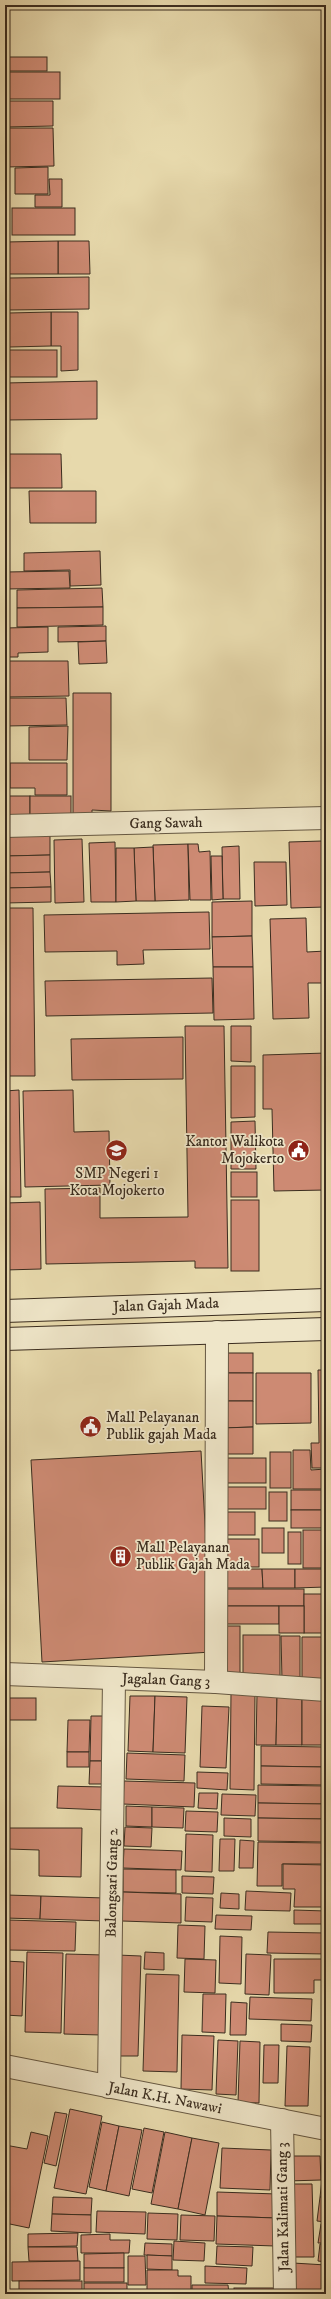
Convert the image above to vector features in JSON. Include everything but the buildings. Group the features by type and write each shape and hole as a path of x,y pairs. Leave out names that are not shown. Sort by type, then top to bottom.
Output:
{"street":[{"name":"Gang Sawah","path":"5,826 326,818"},
{"name":"Jalan Gajah Mada","path":"15,1311 326,1300"},
{"path":"15,1311 15,1338"},
{"name":"Jalan Gajah Mada","path":"15,1338 326,1329"},
{"path":"216,1682 217,1332"},
{"name":"Jagalan Gang 3","path":"5,1674 216,1682 326,1690"},
{"name":"Balongsari Gang 2","path":"109,2087 114,1678"},
{"name":"Jalan K.H. Nawawi","path":"5,2066 326,2129"},
{"name":"Jalan Kalimati Gang 3","path":"282,2120 285,2294"}],"place":[{"name":"SMP Negeri 1 Kota Mojokerto","path":"117,1150"},
{"name":"Kantor Walikota Mojokerto","path":"299,1150"},
{"name":"Mall Pelayanan Publik gajah Mada","path":"90,1426"},
{"name":"Mall Pelayanan Publik Gajah Mada","path":"121,1556"}]}
